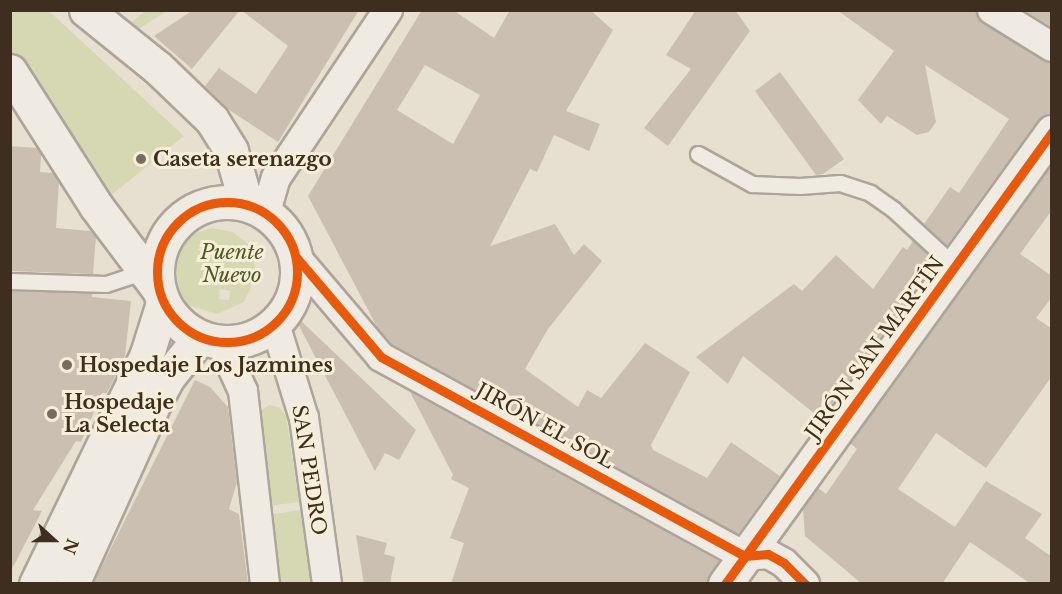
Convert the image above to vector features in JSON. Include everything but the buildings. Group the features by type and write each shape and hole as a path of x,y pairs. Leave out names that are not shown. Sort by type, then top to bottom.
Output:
{"street":[{"path":"72,584 168,377 211,340 259,335 275,324 290,305 297,282 296,257 291,240 256,208 231,151 212,120 157,67 87,10"},
{"path":"256,208 388,10"},
{"path":"993,10 1052,47"},
{"path":"10,71 96,206 156,288 173,317 211,340 243,391 265,584"},
{"name":"JIRÓN SAN MARTÍN","path":"725,584 1052,132"},
{"path":"36,584 147,354 159,254 177,222 209,203 256,208"},
{"name":"JIRÓN EL SOL","path":"296,257 381,357 745,556 768,554 784,563 806,584"},
{"name":"SAN PEDRO","path":"275,324 304,418 327,584"}],"lane":[{"path":"698,154 752,184 800,186 840,183 870,193 894,210 956,267"},
{"path":"10,281 156,288"}],"green space":[{"path":"10,11 49,11 184,136 104,201 11,58"},
{"path":"145,11 167,11 140,28 129,24"},
{"name":"Puente Nuevo","path":"212,228 233,232 249,245 257,274 244,302 217,314 188,305 173,279 178,249 193,234","holes":["205,241 212,247 207,255 198,250","220,289 230,291 229,300 219,299"]},
{"path":"269,405 279,407 286,416 299,502 268,506 259,412"},
{"path":"300,510 312,583 280,584 269,515"}],"cycle path":[{"path":"725,584 1052,132"},
{"path":"227,202 254,207 277,222 292,245 297,272 292,299 277,322 254,337 227,342 200,337 177,322 162,299 157,272 162,245 177,222 200,207 227,202"},
{"path":"296,257 381,357 745,556 768,554 784,563 805,584"}],"place":[{"name":"Caseta serenazgo","path":"141,159"},
{"name":"Hospedaje Los Jazmines","path":"67,365"},
{"name":"Hospedaje La Selecta","path":"52,414"}]}
